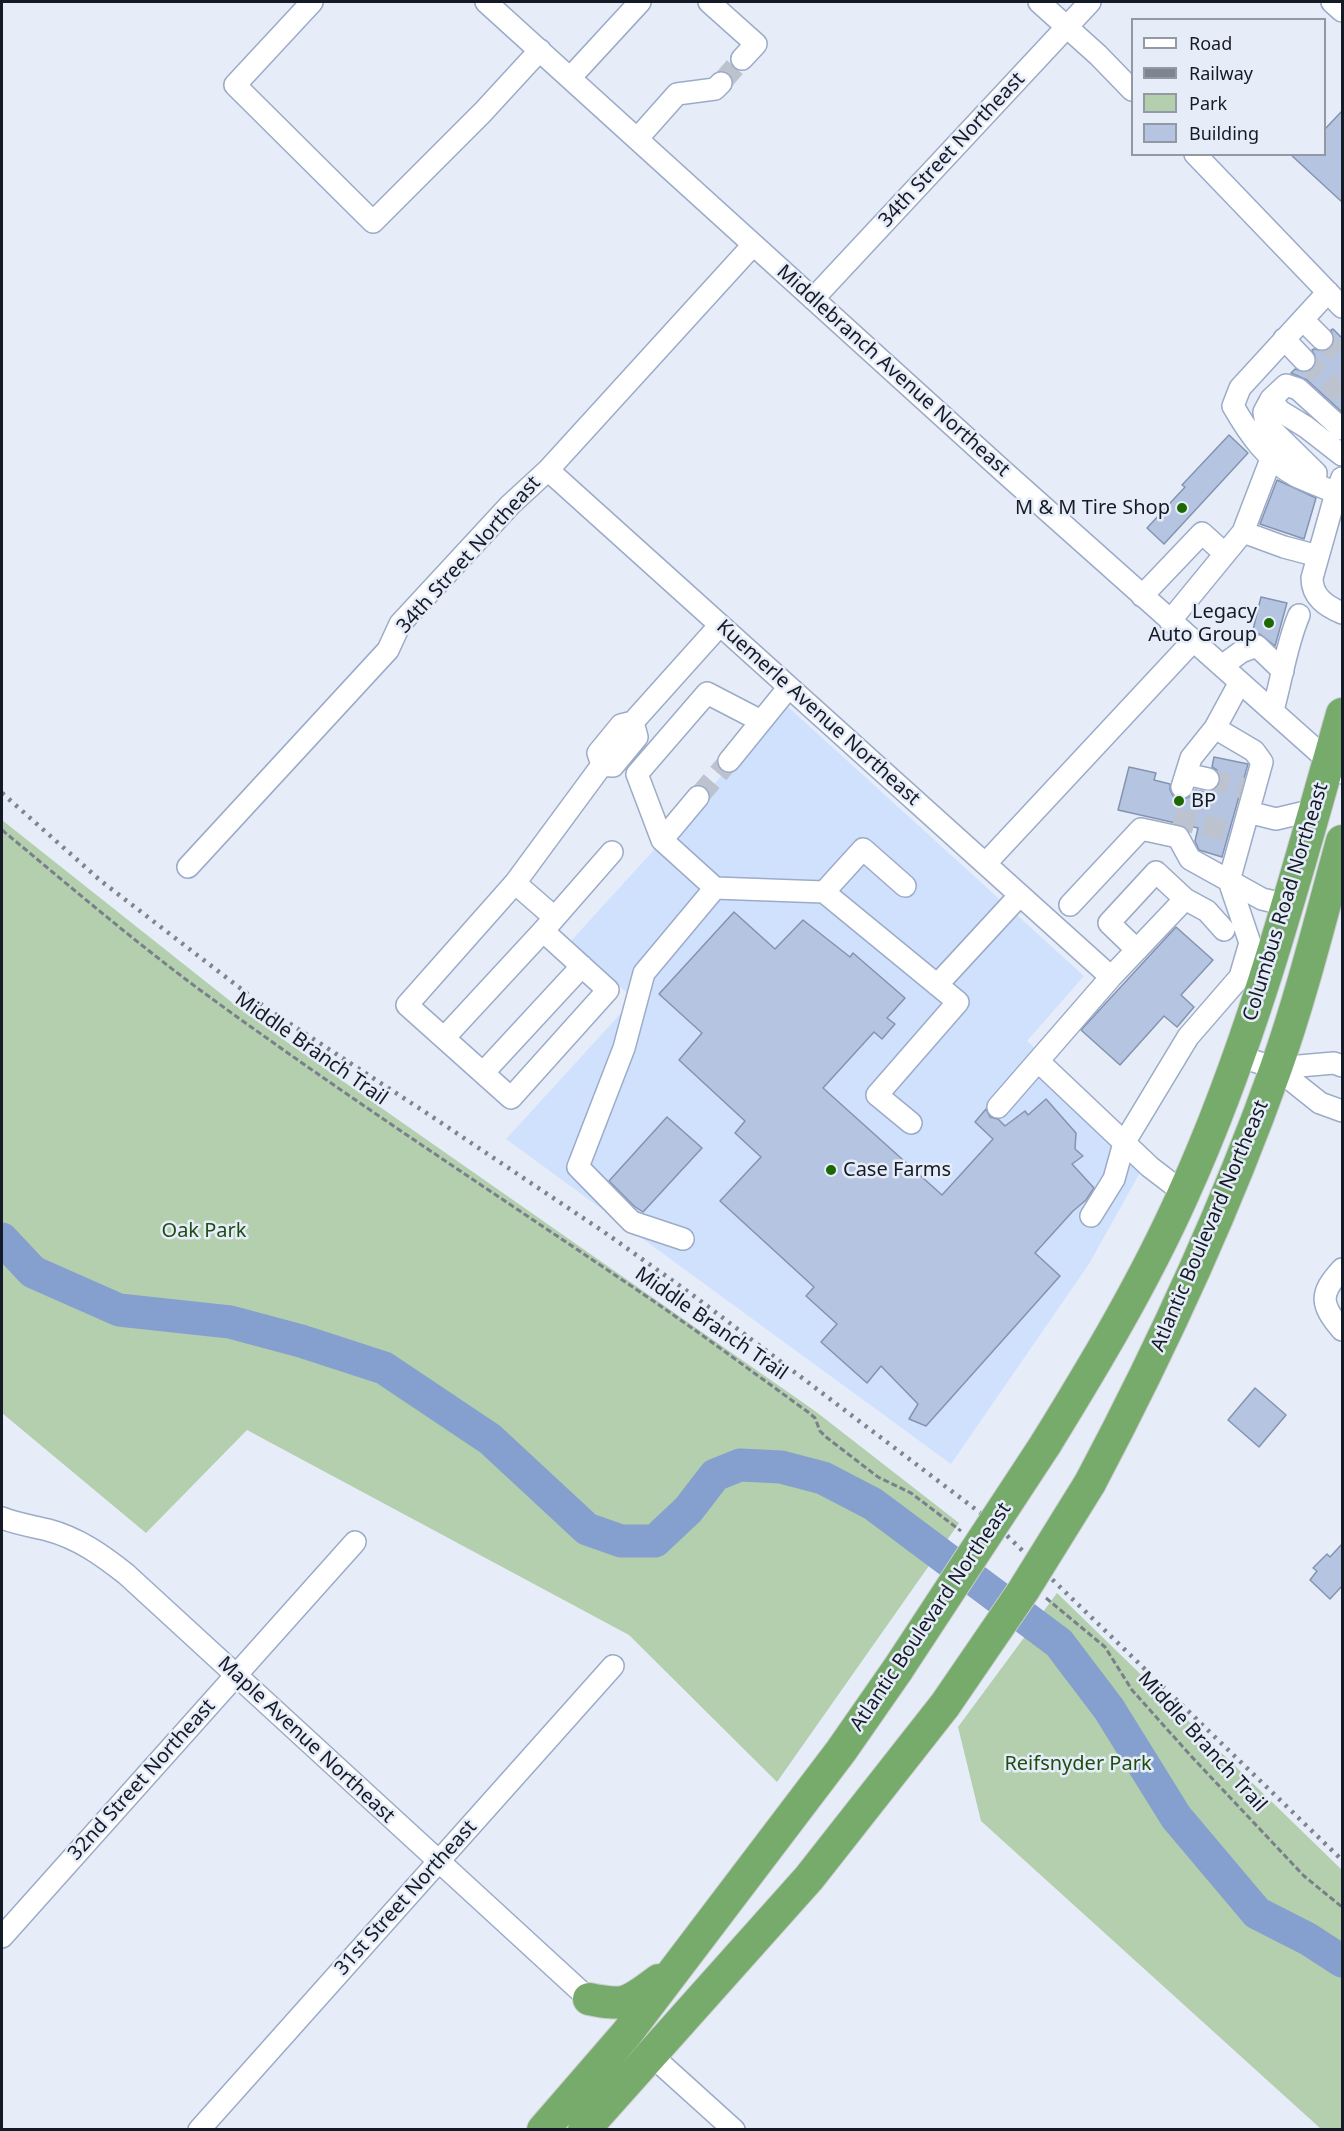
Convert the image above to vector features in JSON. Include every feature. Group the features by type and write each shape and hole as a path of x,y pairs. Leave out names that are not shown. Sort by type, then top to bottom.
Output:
{"highway":[{"name":"Columbus Road Northeast","path":"1238,1056 1287,905 1314,810 1336,767 1342,714"},
{"name":"Columbus Road Northeast","path":"1276,1068 1342,841"},
{"name":"Atlantic Boulevard Northeast","path":"543,2130 627,2033 841,1751 898,1669 1045,1445 1101,1354 1154,1259 1184,1193 1238,1056"},
{"name":"Atlantic Boulevard Northeast","path":"584,2130 809,1878 945,1705 1029,1583 1090,1483 1139,1392 1215,1222 1276,1068"},
{"path":"589,1999 612,2004 628,2002 680,1964"},
{"path":"589,1999 601,2022 604,2036 602,2051 595,2070"}],"street":[{"path":"312,2 235,85 373,222 483,112 540,50"},
{"name":"Middlebranch Avenue Northeast","path":"486,2 1142,596 1336,767"},
{"path":"570,78 640,2"},
{"path":"709,2 756,44 742,59"},
{"path":"1039,2 1131,89"},
{"name":"34th Street Northeast","path":"813,299 1090,2"},
{"path":"1332,2 1342,11"},
{"path":"637,139 677,94 715,89 721,83"},
{"path":"1197,156 1335,300 1303,320 1284,339 1240,388 1233,406 1255,440 1271,459 1296,476 1315,483 1339,485 1312,578 1312,587 1317,596 1329,607 1342,613"},
{"name":"34th Street Northeast","path":"188,867 388,650 400,624 510,506 548,470 753,244"},
{"path":"1303,320 1322,339"},
{"path":"1284,339 1304,360"},
{"path":"1315,483 1316,473 1266,424 1264,412 1270,399 1286,385 1299,389 1342,429"},
{"path":"1270,399 1280,411 1306,427 1342,455"},
{"path":"1170,621 1243,532 1271,459"},
{"name":"Kuemerle Avenue Northeast","path":"548,470 1111,977"},
{"path":"1243,532 1318,556"},
{"path":"1142,596 1202,533 1225,554"},
{"path":"1273,710 1284,671 1286,649 1299,615"},
{"path":"515,883 582,966 608,990 511,1098 407,1005 515,883 602,765 597,753 621,725 633,722 720,625"},
{"path":"986,863 1193,641"},
{"path":"1222,666 1241,652 1257,646 1284,671"},
{"path":"1208,779 1184,780 1191,758 1215,728 1240,682"},
{"path":"729,761 789,687"},
{"path":"761,722 707,693 637,774 662,840 715,888 824,892 958,1002 877,1095 911,1123"},
{"path":"1091,1216 1114,1179 1124,1143 1188,1037 1240,977 1250,943 1229,881 1237,833 1248,812 1248,789 1262,762 1254,751 1215,728"},
{"path":"662,840 698,797"},
{"path":"1248,812 1276,819 1314,810"},
{"path":"1070,905 1141,828 1171,828 1190,859 1262,899 1287,905"},
{"path":"824,892 863,849 905,886"},
{"path":"444,1038 612,852"},
{"path":"1137,950 1109,923 1156,872 1185,899 1207,911 1224,930"},
{"path":"683,1239 632,1222 578,1167 624,1048 644,973 715,888"},
{"path":"937,985 1020,895"},
{"path":"998,1107 1111,977 1185,899"},
{"path":"483,1073 582,966"},
{"path":"1238,1056 1276,1068 1320,1103 1342,1111"},
{"path":"1038,1060 1150,1167 1184,1193"},
{"path":"1276,1068 1334,1064 1342,1066"},
{"path":"1342,1269 1329,1283 1324,1298 1329,1312 1342,1330"},
{"name":"Maple Avenue Northeast","path":"5,1525 49,1530 76,1540 98,1552 126,1574 589,1999"},
{"name":"32nd Street Northeast","path":"2,1937 355,1542"},
{"name":"31st Street Northeast","path":"199,2130 613,1666"},
{"path":"651,2055 734,2130"}],"path":[{"name":"Middle Branch Trail","path":"2,830 143,946 198,987 410,1137 639,1290 808,1412 815,1418 820,1431 878,1477 911,1493 967,1536"},
{"name":"Middle Branch Trail","path":"1040,1593 1105,1647 1132,1690 1191,1756 1304,1876 1342,1907"}],"shaded area":[{"path":"786,705 1084,976 1027,1041 1151,1153 1089,1264 951,1464 506,1139 634,999 570,942"}],"green space":[{"name":"Oak Park","path":"2,820 244,1012 815,1411 959,1523 777,1782 629,1635 247,1430 146,1533 2,1413"},
{"name":"Reifsnyder Park","path":"1057,1593 1342,1870 1342,2129 1321,2129 981,1821 958,1727"}],"building":[{"path":"1342,111 1342,202 1292,156 1326,156 1326,128"},
{"path":"1333,329 1342,338 1342,412 1307,380 1291,373 1295,369 1306,372 1313,369 1316,358 1312,350 1325,351 1331,348 1334,342 1331,330"},
{"name":"M & M Tire Shop","path":"1229,435 1248,453 1164,544 1147,528 1185,487 1182,485"},
{"path":"1277,480 1316,498 1304,539 1260,524"},
{"name":"Legacy Auto Group","path":"1261,597 1287,603 1275,646 1260,634 1252,634"},
{"name":"BP","path":"1214,757 1248,764 1222,857 1199,850 1195,841 1198,828 1118,810 1129,767 1156,773 1154,780 1170,784 1173,796 1184,799 1191,796 1195,790 1205,792 1218,787 1220,776 1212,767"},
{"name":"Case Farms","path":"734,912 775,949 803,920 850,957 853,953 905,998 887,1018 895,1024 882,1039 874,1032 823,1088 942,1195 993,1139 975,1122 986,1109 990,1117 998,1119 1005,1126 1025,1111 1028,1115 1046,1099 1076,1133 1075,1149 1083,1156 1072,1164 1094,1188 1086,1200 1035,1253 1060,1276 926,1426 909,1419 918,1404 881,1366 867,1383 821,1342 837,1324 806,1296 814,1287 720,1201 761,1157 735,1133 745,1121 679,1060 702,1033 659,994"},
{"path":"1176,927 1213,960 1181,995 1194,1007 1177,1027 1164,1016 1120,1065 1081,1030"},
{"path":"667,1117 702,1148 643,1212 609,1181"},
{"path":"1255,1388 1286,1415 1259,1447 1228,1420"},
{"path":"1342,1544 1342,1586 1330,1599 1310,1580 1317,1571 1313,1568 1327,1554 1330,1557"}],"waterway":[{"path":"2,1239 33,1272 119,1310 230,1322 301,1341 384,1368 490,1439 587,1529 621,1541 655,1541 688,1510 715,1475 740,1465 781,1467 823,1478 873,1504 1059,1643 1109,1709 1176,1817 1257,1913 1308,1939 1342,1961"}],"tunnel":[{"path":"721,83 742,59"},
{"path":"1322,339 1342,356"},
{"path":"1304,360 1342,394"},
{"path":"698,797 729,761"},
{"path":"1208,779 1242,788"},
{"path":"1174,818 1232,832"}],"railway":[{"path":"2,793 101,881 266,1008 604,1232 694,1296 995,1524 1342,1860"}],"place":[{"name":"M & M Tire Shop","path":"1182,508"},
{"name":"Legacy Auto Group","path":"1269,623"},
{"name":"BP","path":"1179,801"},
{"name":"Case Farms","path":"831,1170"}]}
